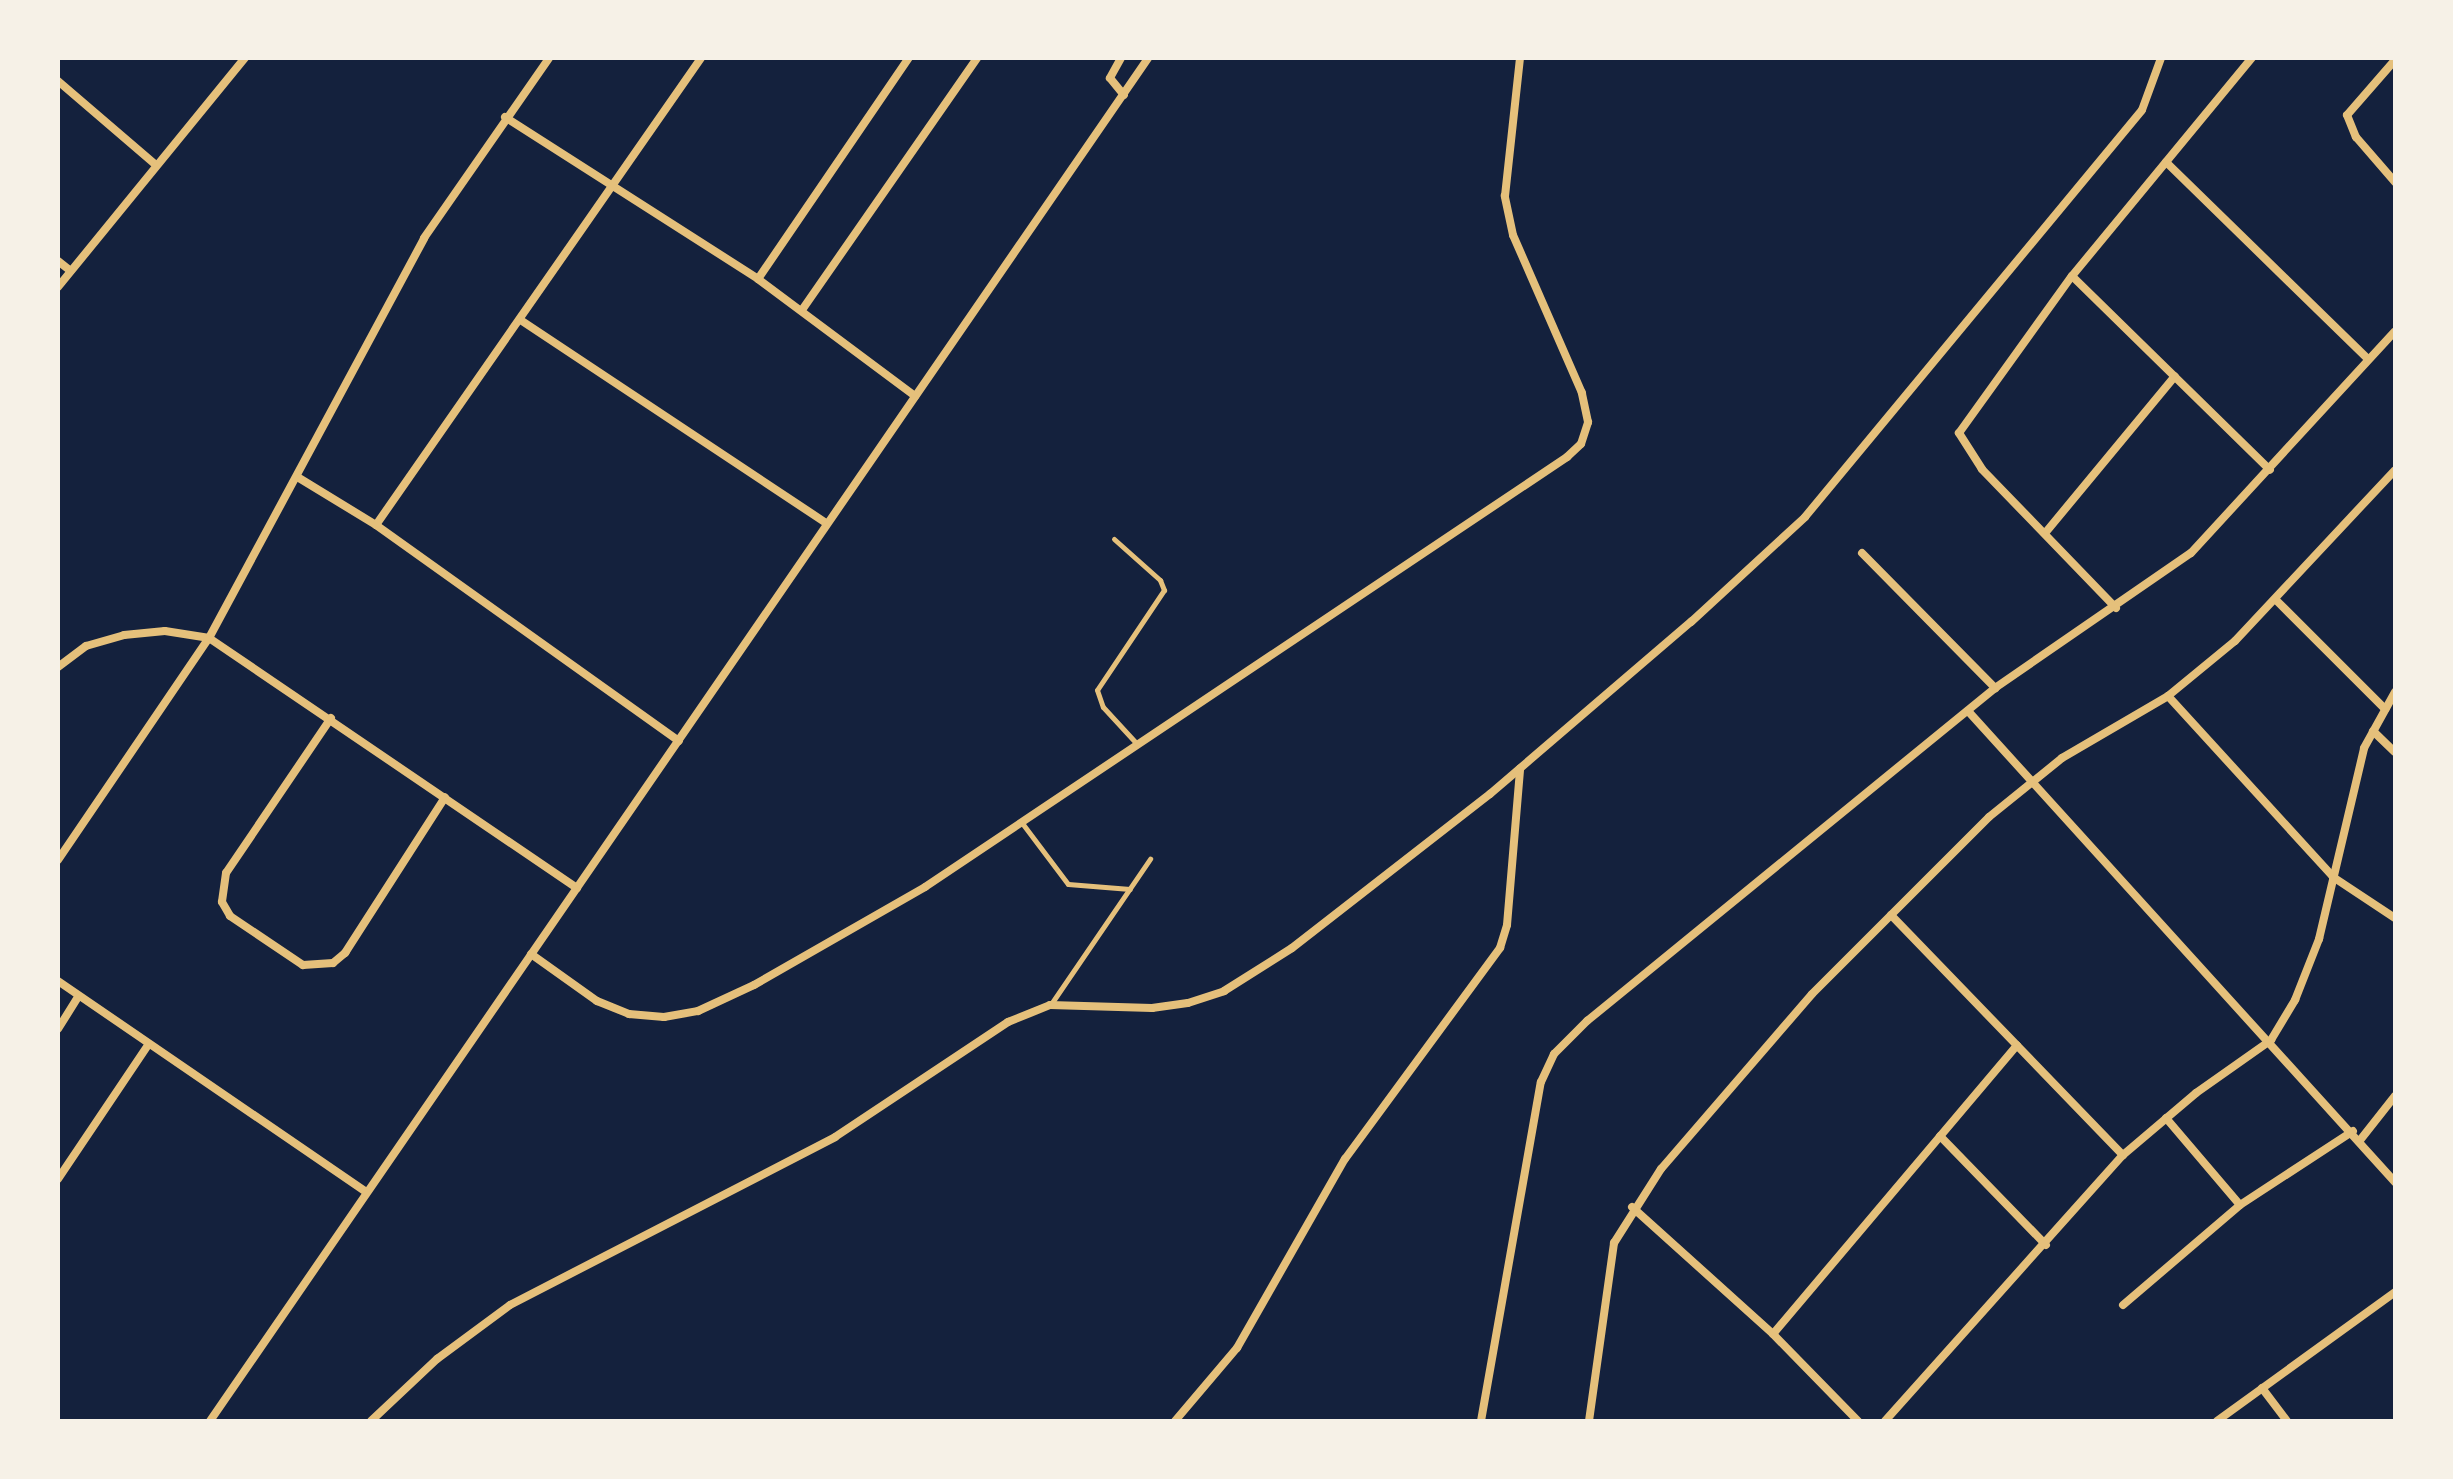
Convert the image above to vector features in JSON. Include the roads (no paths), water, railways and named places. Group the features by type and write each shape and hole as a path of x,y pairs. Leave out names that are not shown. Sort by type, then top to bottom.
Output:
{"street":[{"path":"58,287 245,58"},
{"path":"58,860 209,638 299,478 372,329 424,238 505,117 549,58"},
{"path":"376,525 522,321 701,58"},
{"path":"758,279 909,58"},
{"path":"802,310 977,58"},
{"path":"1121,58 1110,80 1124,95"},
{"path":"210,1421 365,1191 679,741 1148,58"},
{"path":"531,954 597,1001 629,1014 664,1017 698,1011 826,948 1022,823 1581,444 1588,422 1582,393 1513,235 1505,196 1520,58"},
{"path":"371,1421 437,1359 510,1305 835,1137 1008,1022 1050,1005 1152,1008 1224,991 1292,948 1520,768 1691,622 1836,483 2142,110 2161,58"},
{"path":"2116,608 1982,469 1959,433 2072,276 2252,58"},
{"path":"2395,60 2347,115 2356,137 2395,182"},
{"path":"58,81 156,165"},
{"path":"505,117 758,279 915,396"},
{"path":"2166,162 2368,359"},
{"path":"58,261 71,271"},
{"path":"2072,276 2270,470"},
{"path":"522,321 826,523"},
{"path":"1481,1421 1538,1096 1554,1054 1587,1021 1995,688 2116,608 2191,553 2395,331"},
{"path":"2046,532 2175,376"},
{"path":"1592,1419 1612,1254 1632,1207 1812,994 2032,780 2168,696 2277,601 2395,470"},
{"path":"299,478 376,525 679,741"},
{"path":"1862,553 1995,688"},
{"path":"2277,601 2385,709"},
{"path":"58,667 86,646 124,635 165,631 209,638 577,888"},
{"path":"1885,1421 2046,1245 2123,1155 2166,1118 2271,1040 2295,1000 2319,939 2373,731 2395,692"},
{"path":"2168,696 2333,877 2395,918"},
{"path":"1968,711 2361,1139 2395,1182"},
{"path":"331,718 226,873 222,902 230,916 303,965 333,963 345,953 445,797"},
{"path":"2373,731 2395,752"},
{"path":"1175,1421 1237,1348 1345,1159 1500,948 1507,925 1520,768"},
{"path":"1891,915 2123,1155"},
{"path":"58,981 365,1191"},
{"path":"58,1029 79,996"},
{"path":"58,1179 148,1045"},
{"path":"1773,1334 2017,1045"},
{"path":"2361,1139 2395,1096"},
{"path":"2166,1118 2240,1205"},
{"path":"2123,1305 2240,1205 2353,1131"},
{"path":"1940,1136 2046,1245"},
{"path":"1632,1207 1773,1334 1858,1421"},
{"path":"2217,1421 2395,1292"},
{"path":"2262,1388 2287,1421"}],"lane":[{"path":"1114,539 1160,580 1164,590 1097,690 1103,707 1137,744"},
{"path":"1022,823 1068,884 1131,889"},
{"path":"1050,1005 1150,859"}]}
